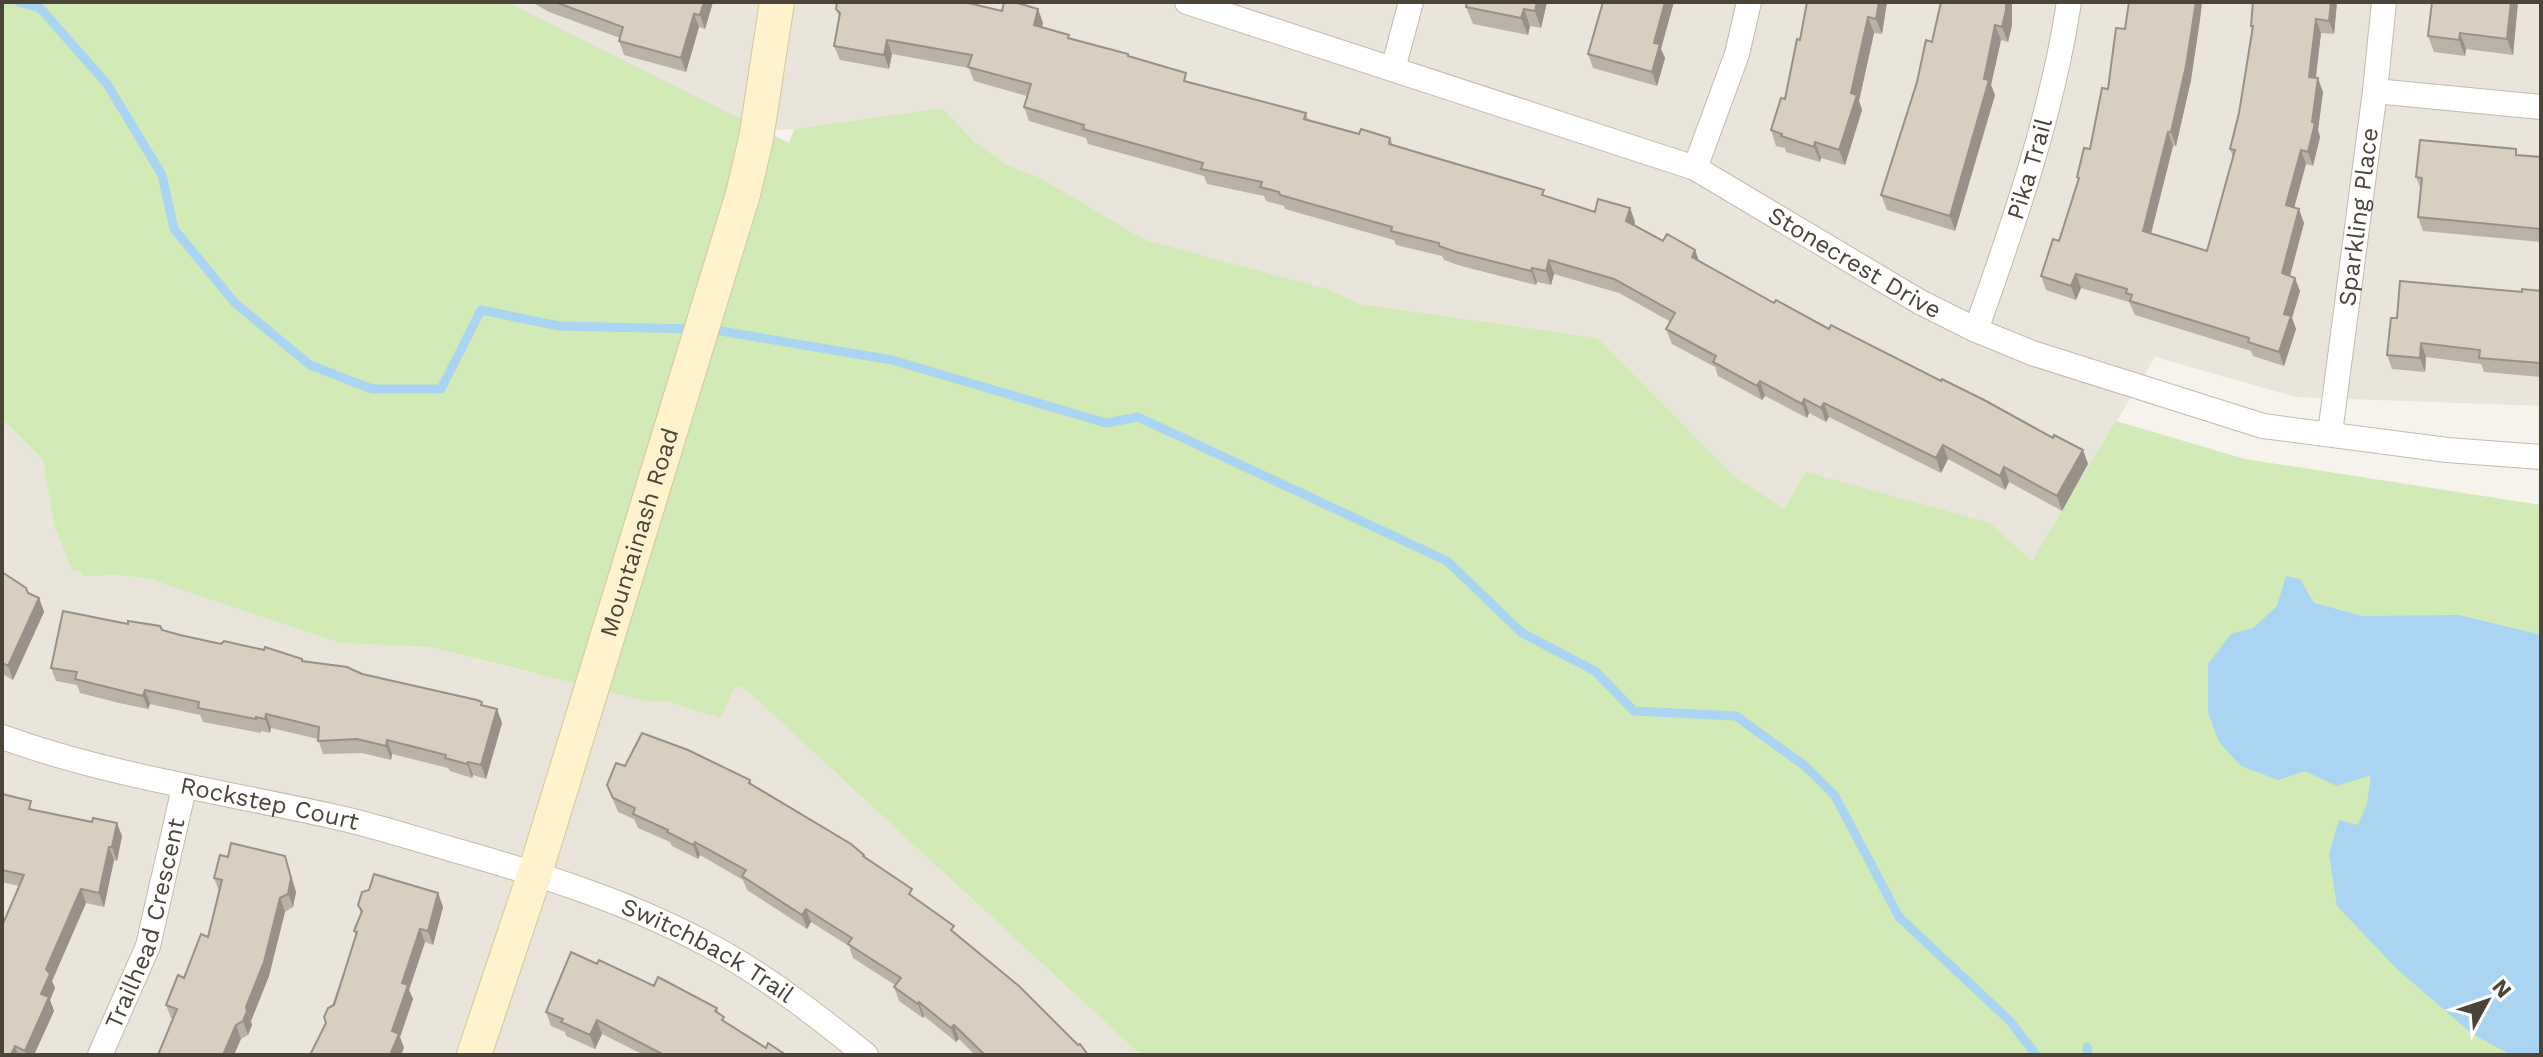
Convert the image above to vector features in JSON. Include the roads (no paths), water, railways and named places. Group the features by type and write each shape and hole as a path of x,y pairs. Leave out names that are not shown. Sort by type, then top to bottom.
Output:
{"street":[{"name":"Mountainash Road","path":"474,1055 535,873 743,194 756,139 777,2"},
{"name":"Stonecrest Drive","path":"1187,2 1695,168 1920,302 2032,353 2263,426 2447,450 2541,457"},
{"path":"1393,69 1411,2"},
{"path":"1695,168 1737,54 1749,2"},
{"name":"Pika Trail","path":"1976,330 2042,126 2056,76 2069,2"},
{"name":"Sparkling Place","path":"2330,433 2384,2"},
{"path":"2375,91 2541,107"},
{"name":"Rockstep Court","path":"2,737 91,766 184,788 333,816 535,873"},
{"name":"Trailhead Crescent","path":"100,1055 148,946 184,788"},
{"name":"Switchback Trail","path":"535,873 635,909 724,954 815,1015 866,1055"}],"water":[{"path":"2286,576 2300,579 2314,603 2362,616 2459,615 2541,635 2541,1055 2511,1055 2471,1033 2396,968 2337,906 2329,854 2339,820 2358,825 2367,804 2371,775 2337,786 2305,771 2278,780 2241,766 2219,742 2208,712 2208,664 2231,634 2253,628 2277,606"}],"waterway":[{"path":"19,2 40,8 107,84 162,175 174,229 235,303 310,365 372,389 441,389 481,310 559,326 694,329"},
{"path":"709,329 892,360 1106,423 1138,417 1447,561 1522,633 1595,671 1634,711 1736,716 1805,766 1835,796 1899,917 2010,1021 2036,1055"},
{"path":"2087,1047 2088,1055"}]}
